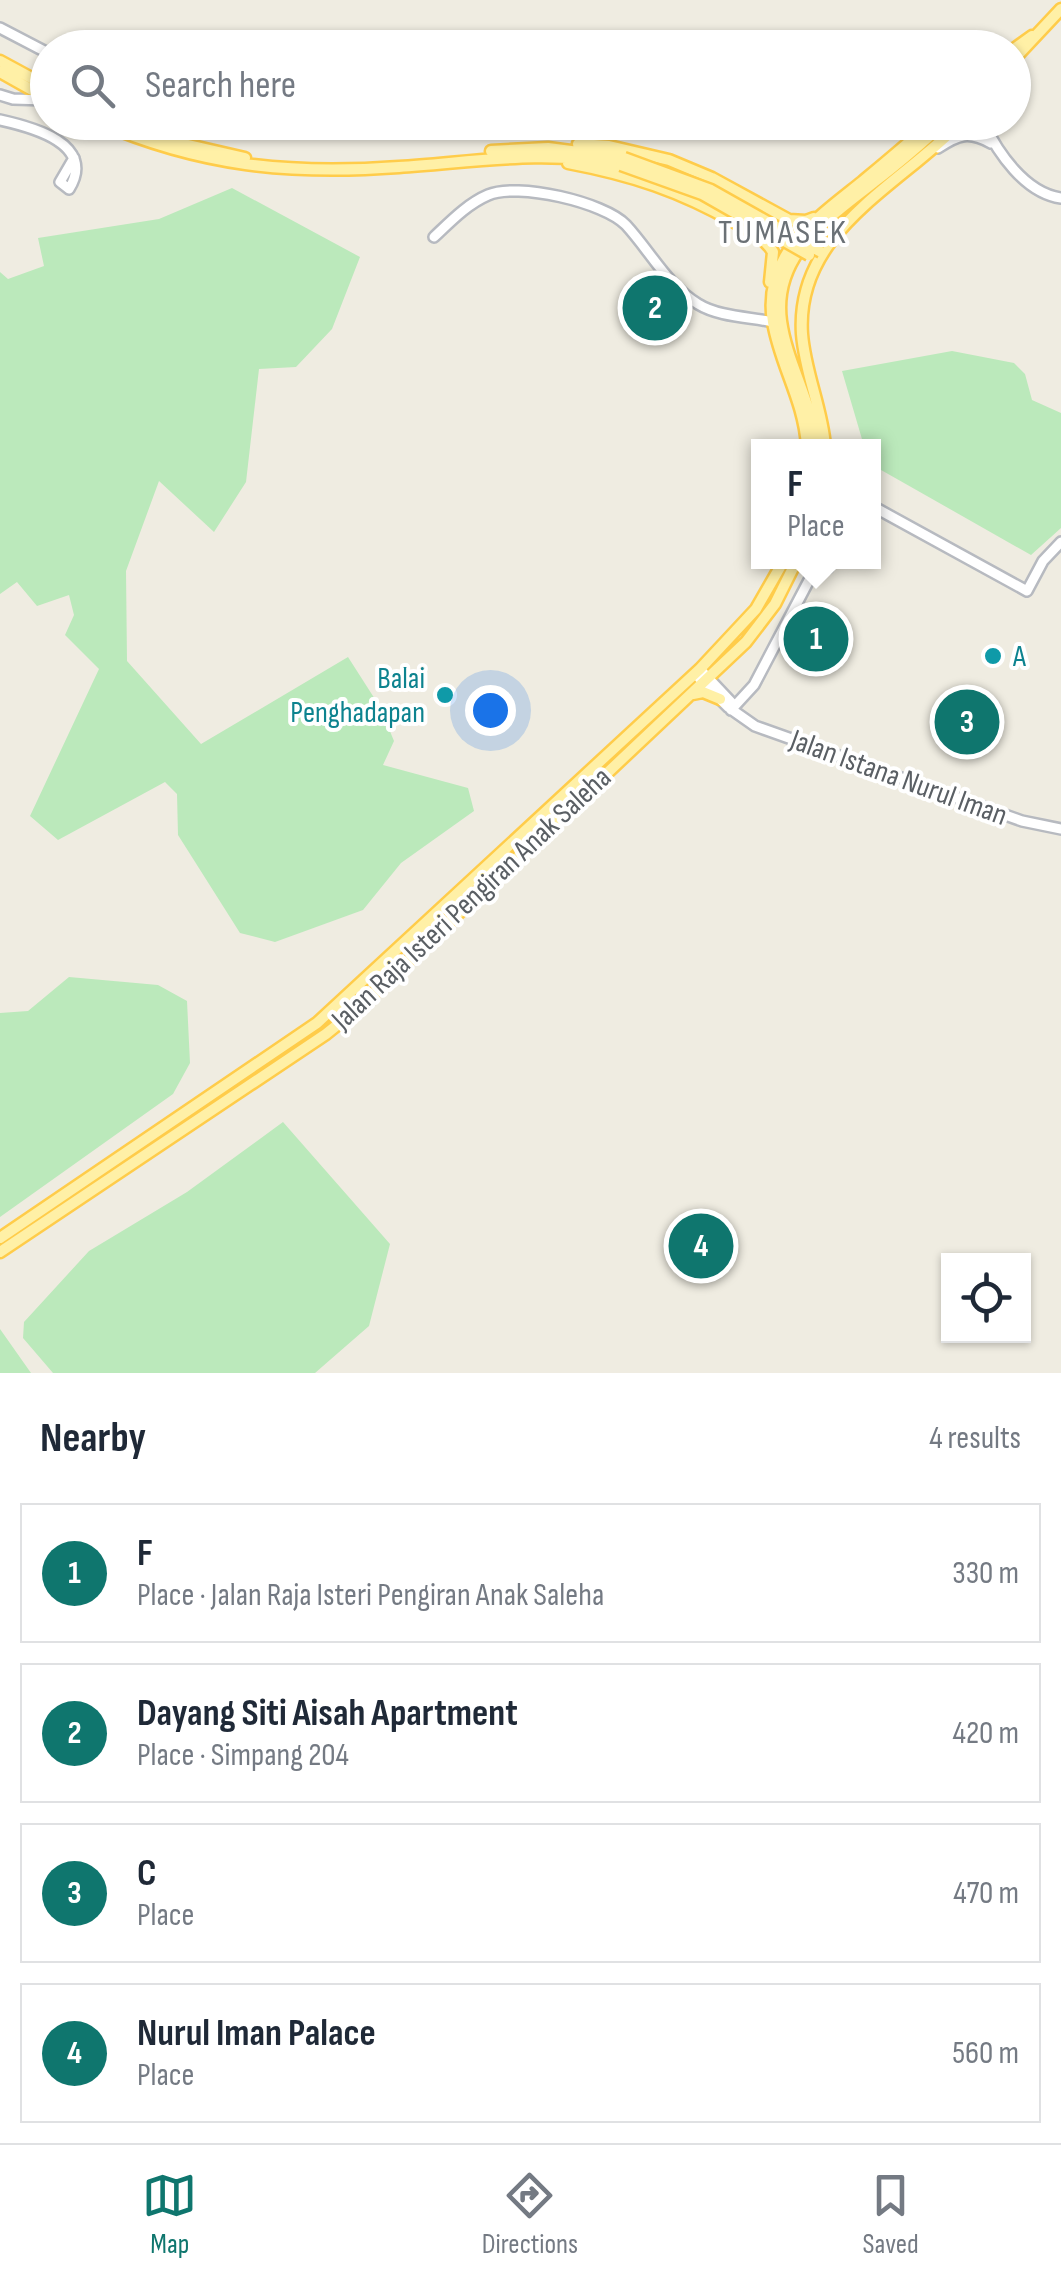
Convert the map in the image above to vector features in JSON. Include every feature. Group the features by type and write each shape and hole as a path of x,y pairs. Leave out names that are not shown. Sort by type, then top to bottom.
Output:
{"main road":[{"path":"1031,38 1061,9"},
{"path":"0,61 30,77"},
{"path":"0,72 30,89"},
{"path":"140,140 210,160 262,167 372,169 584,144 641,152 712,178 796,222 816,217"},
{"path":"173,140 263,162 372,164 570,150 667,171 711,190 819,256"},
{"path":"772,303 784,256 816,217 910,140"},
{"path":"815,439 812,415 781,321 783,286 789,266 812,232 923,140"},
{"path":"824,439 802,329 806,290 819,256 846,222 941,140"},
{"path":"528,152 682,193 771,240 784,236 785,222 772,212"},
{"path":"754,233 772,252 773,322 800,401 806,439"},
{"name":"Jalan Raja Isteri Pengiran Anak Saleha","path":"0,1252 339,1025 690,694 756,609 780,569"},
{"name":"Jalan Raja Isteri Pengiran Anak Saleha","path":"0,1238 317,1024 718,668 766,618 792,569"},
{"path":"690,694 703,692 720,700"}],"street":[{"path":"0,28 30,43"},
{"path":"14,80 21,92 18,98"},
{"path":"0,94 30,99"},
{"path":"0,120 30,130"},
{"path":"56,140 74,158"},
{"path":"918,161 951,140"},
{"path":"986,140 994,144"},
{"path":"992,140 1032,187 1061,198"},
{"path":"434,237 486,195 502,190 594,206 624,222 672,282 698,304 773,322"},
{"path":"663,291 672,282"},
{"path":"881,511 1027,591 1043,561 1061,542"},
{"path":"735,710 754,685 814,569"},
{"name":"Jalan Istana Nurul Iman","path":"705,678 720,700 756,726 1022,822 1061,829"},
{"name":"Jalan Istana Nurul Iman","path":"705,678 735,710"}],"green space":[{"path":"232,188 360,257 332,329 296,367 259,369 246,482 214,532 159,481 126,571 127,661 201,744 348,657 380,707 394,741 383,765 468,788 474,811 401,863 363,910 275,942 240,933 178,835 177,794 165,782 58,840 30,816 99,669 65,635 74,615 69,595 37,606 17,582 0,594 0,272 8,279 44,266 38,238 159,219"},
{"path":"952,351 1014,363 1025,374 1032,400 1061,413 1061,528 1031,555 881,470 881,439 862,439 842,371"},
{"path":"69,977 158,985 187,1001 190,1063 173,1094 0,1217 0,1013 28,1011"},
{"path":"283,1122 390,1244 369,1326 315,1373 53,1373 23,1338 24,1322 89,1251 187,1192"},
{"path":"0,1329 31,1373 0,1373"}],"place":[{"name":"Dayang Siti Aisah Apartment","path":"655,308"},
{"name":"F","path":"816,639"},
{"name":"A","path":"993,656"},
{"name":"Balai Penghadapan","path":"445,695"},
{"name":"C","path":"967,722"},
{"name":"Nurul Iman Palace","path":"701,1246"}],"district":[{"name":"TUMASEK","path":"783,231"}]}
